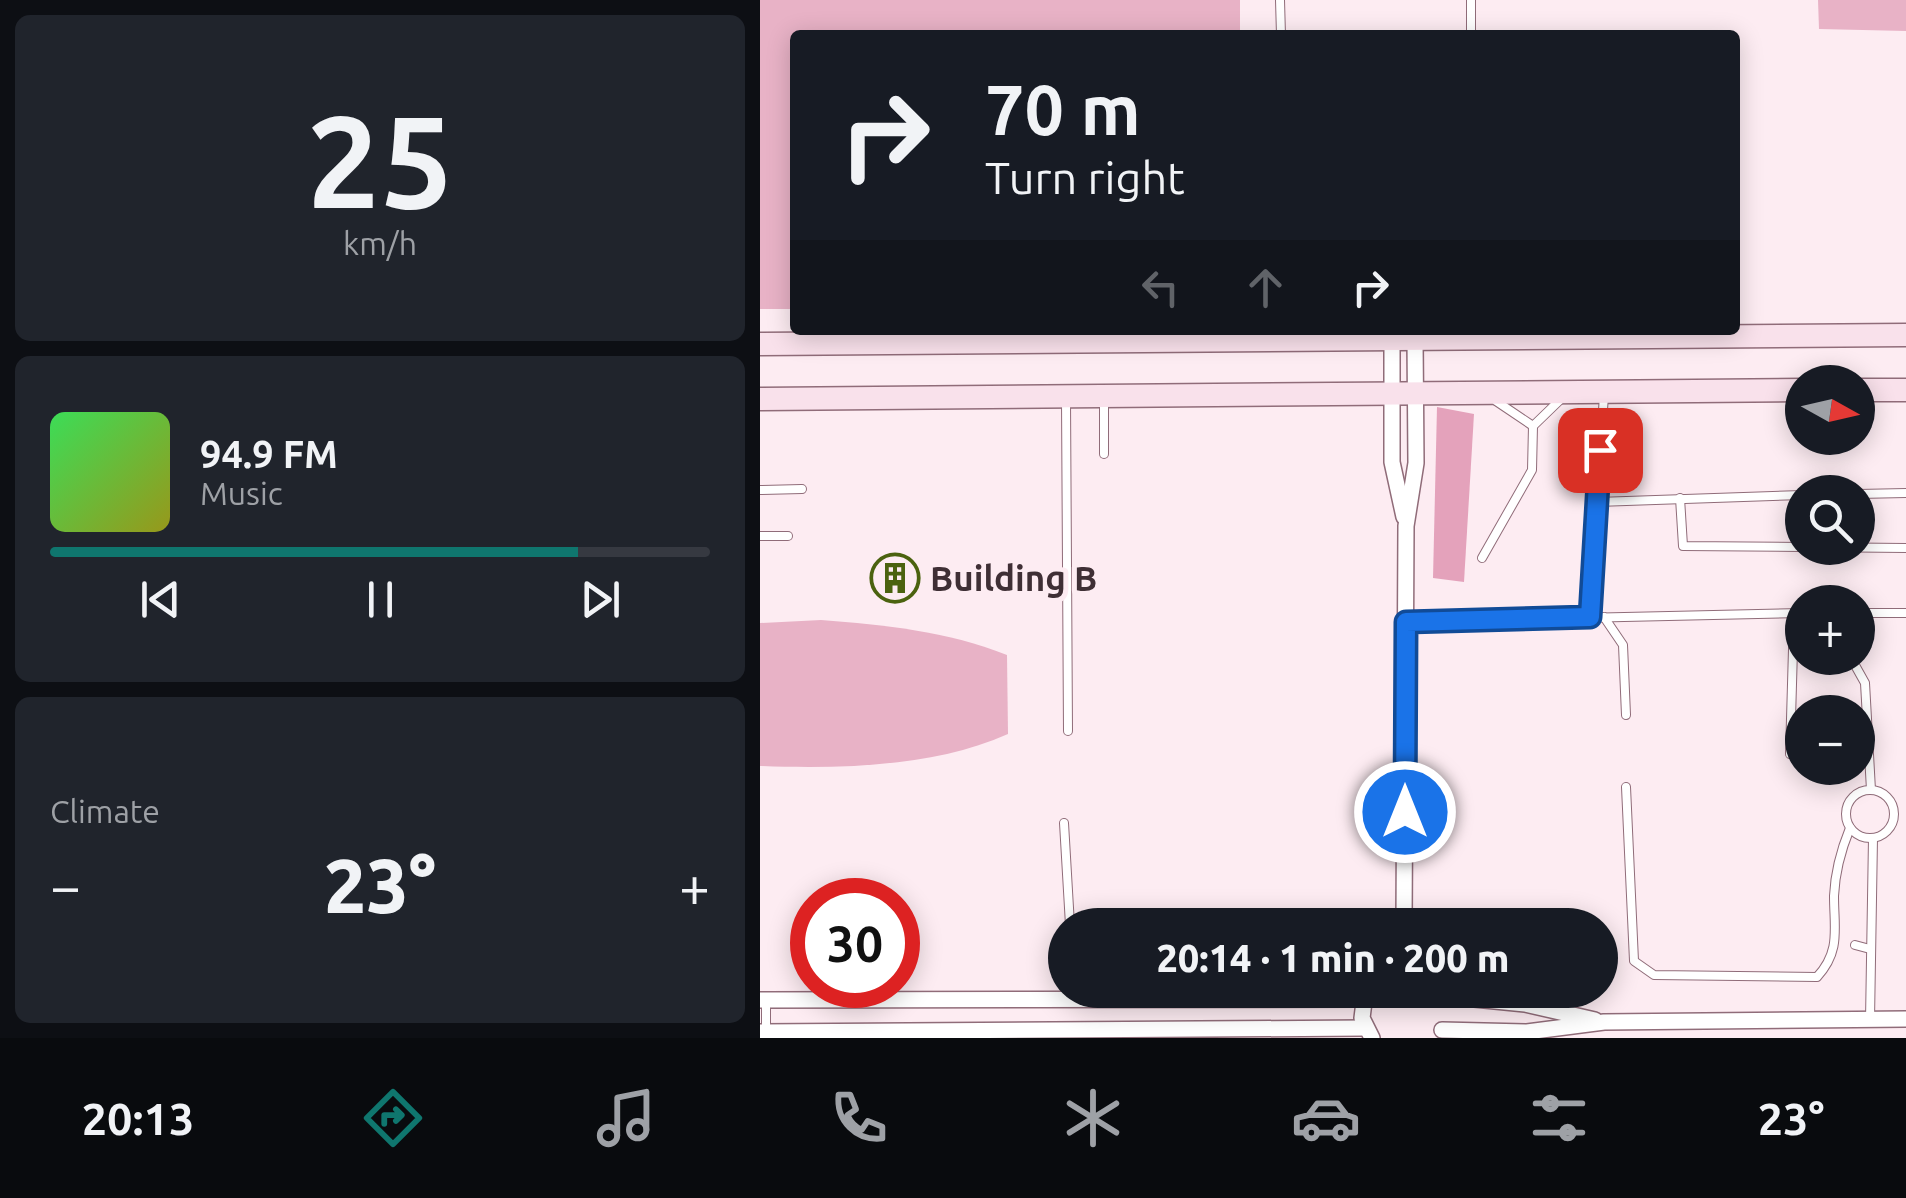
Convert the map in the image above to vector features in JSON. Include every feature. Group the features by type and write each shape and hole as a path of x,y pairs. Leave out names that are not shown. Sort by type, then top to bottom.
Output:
{"main road":[{"path":"760,344 1158,335"},
{"path":"1376,335 1906,335"},
{"path":"760,399 1785,390"},
{"path":"1875,390 1906,390"}],"street":[{"path":"1406,526 1392,462 1404,394 1420,336"},
{"path":"1404,908 1406,526 1416,462 1404,394 1420,336"},
{"path":"763,1000 1048,995"},
{"path":"764,1034 1368,1033 1365,1008"},
{"path":"1442,1008 1439,1034 1554,1034 1604,1022 1906,1019"},
{"path":"1536,1008 1604,1022"}],"lane":[{"path":"1280,0 1281,30"},
{"path":"1471,0 1471,30"},
{"path":"1482,558 1532,470 1534,426 1569,391"},
{"path":"1590,617 1604,391"},
{"path":"1484,393 1534,426"},
{"path":"1104,395 1104,454"},
{"path":"1066,396 1068,731"},
{"path":"760,490 802,489"},
{"path":"1875,494 1906,493"},
{"path":"1597,502 1785,495"},
{"path":"1680,498 1682,546 1906,548"},
{"path":"760,536 788,536"},
{"path":"1875,613 1906,612"},
{"path":"1406,622 1785,613"},
{"path":"1604,617 1622,645 1626,715"},
{"path":"1861,675 1865,683 1871,790"},
{"path":"1626,787 1634,961 1654,975 1818,977 1836,950 1834,893 1840,852 1850,828"},
{"path":"1871,790 1885,796 1893,809 1886,831 1873,838 1860,836 1850,828 1846,814 1851,799 1871,790"},
{"path":"1064,823 1069,908"},
{"path":"1870,1020 1873,838"},
{"path":"1855,944 1870,949"},
{"path":"763,1000 764,1034"},
{"path":"1554,1034 1555,1011"}],"shaded area":[{"path":"760,0 1240,0 1240,30 790,30 790,309 760,309"},
{"path":"1818,0 1906,0 1906,31 1819,29"},
{"path":"1437,407 1474,414 1464,582 1433,578"},
{"path":"821,620 938,635 1007,655 1008,734 950,753 886,764 760,766 760,623"}],"place":[{"name":"Building B","path":"895,578"}],"route":[{"path":"1405,812 1406,622 1590,617 1600,450"}]}
